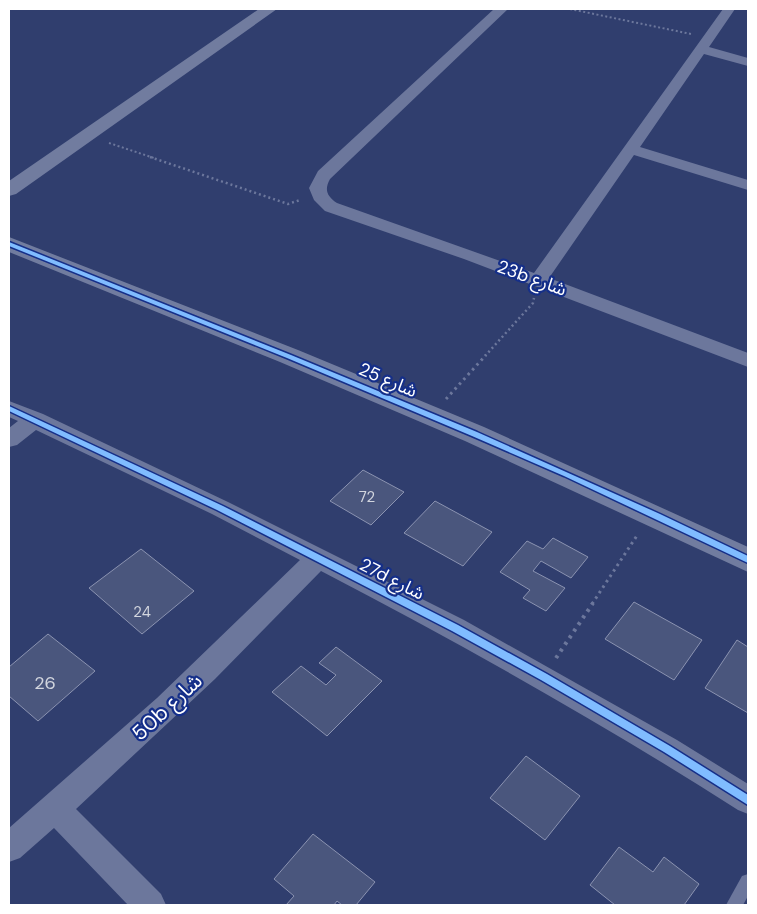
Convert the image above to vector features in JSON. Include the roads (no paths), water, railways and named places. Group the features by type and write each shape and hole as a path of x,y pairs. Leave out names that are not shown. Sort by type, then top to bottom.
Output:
{"street":[{"path":"9,190 269,9"},
{"name":"23b شارع","path":"501,9 324,175 317,188 318,195 331,207 538,281 748,360"},
{"path":"538,281 728,9"},
{"path":"704,44 748,62"},
{"path":"631,149 748,185"},
{"name":"شارع 25","path":"9,244 510,448 652,512 748,560"},
{"name":"27d شارع","path":"9,408 220,508 544,677 667,748 748,800"},
{"path":"9,439 35,420"},
{"name":"50b شارع","path":"9,848 55,809 244,636 318,558"},
{"path":"55,809 150,905"}],"lane":[{"path":"734,905 748,882"}]}
